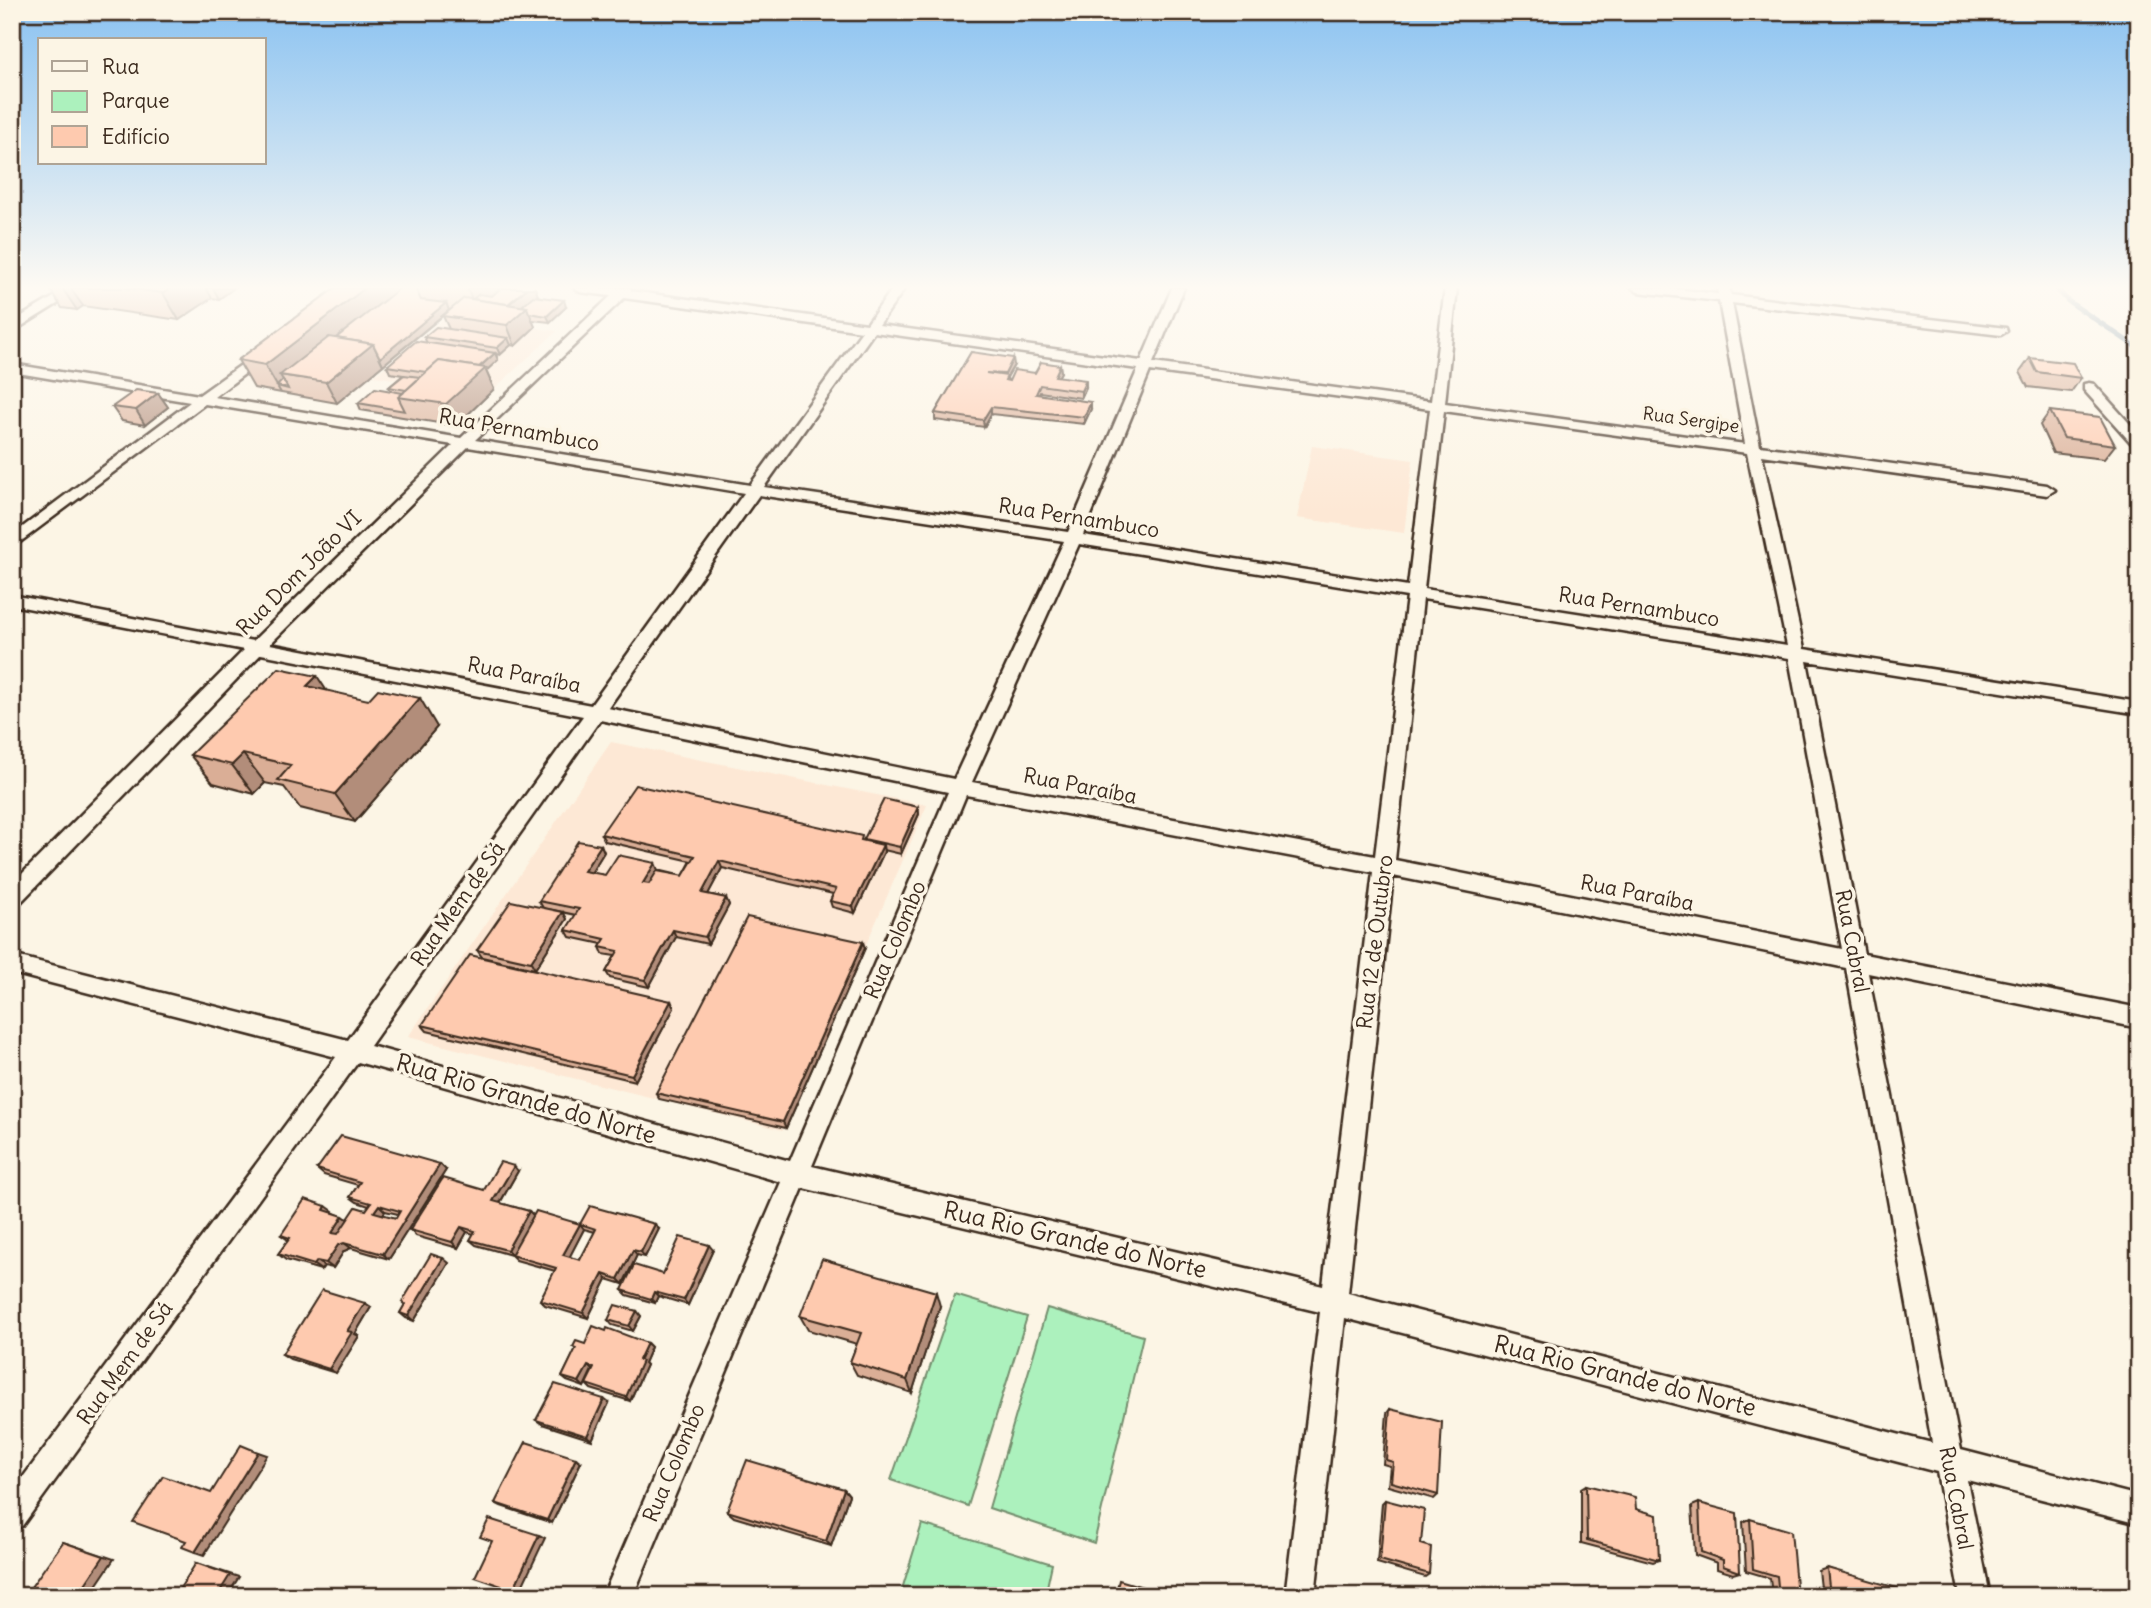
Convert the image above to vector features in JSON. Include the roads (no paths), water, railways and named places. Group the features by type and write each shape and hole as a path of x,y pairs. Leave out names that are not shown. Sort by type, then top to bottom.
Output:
{"street":[{"path":"12,543 250,363"},
{"name":"Rua Dom João VI","path":"12,898 258,646 548,363"},
{"name":"Rua Mem de Sá","path":"12,1516 353,1051 844,363"},
{"name":"Rua Sergipe","path":"1140,363 2047,490"},
{"name":"Rua 12 de Outubro","path":"1300,1596 1442,363"},
{"name":"Rua Cabral","path":"1737,363 1797,654 1975,1596"},
{"name":"Rua Colombo","path":"618,1596 960,787 1074,538 1147,364"},
{"name":"Rua Pernambuco","path":"12,368 752,490 1074,538 2139,708"},
{"path":"2089,387 2139,443"},
{"name":"Rua Paraíba","path":"12,600 595,712 960,787 1384,866 2139,1018"},
{"name":"Rua Rio Grande do Norte","path":"12,964 353,1051 795,1174 1334,1302 2139,1510"}]}
